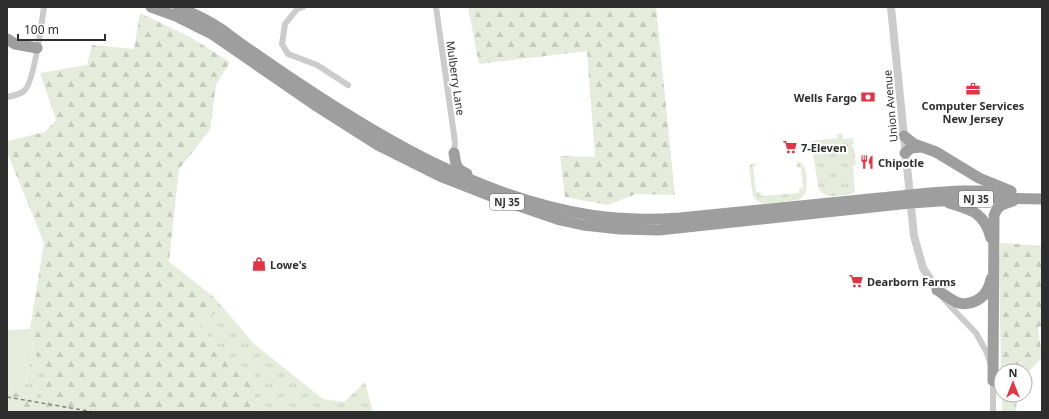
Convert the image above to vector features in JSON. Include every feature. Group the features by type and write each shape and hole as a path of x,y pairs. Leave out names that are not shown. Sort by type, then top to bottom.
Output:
{"highway":[{"name":"NJ 35","path":"151,7 176,16 212,34 315,105 378,145 442,177 560,220 583,225 620,229 659,230 910,199 959,191 1042,191"},
{"name":"NJ 35","path":"178,7 196,14 217,26 302,86 375,132 417,155 486,187 542,206 590,215 636,219 680,218 910,199 940,201 987,198 1042,199"},
{"path":"7,39 15,44 37,48"},
{"path":"904,136 914,144 936,152 979,178 1011,191"},
{"path":"905,153 911,148 922,147"},
{"path":"417,155 444,160 450,157 454,152"},
{"path":"454,152 456,166 486,187"},
{"path":"993,363 995,212 1001,205 1020,198"},
{"path":"940,201 969,209 979,216 989,230 994,249"},
{"path":"937,290 959,303 970,303 978,300 983,296 988,288 994,267"}],"street":[{"path":"7,97 20,93 27,88 34,67 44,7"},
{"path":"303,7 297,9 285,24 282,44 288,54 317,65 348,85"},
{"name":"Mulberry Lane","path":"436,7 455,142 454,152"},
{"name":"Union Avenue","path":"891,7 910,199"},
{"path":"910,199 914,236 923,268 937,290 976,333 986,351 991,365 993,381"}],"green space":[{"path":"468,7 656,7 675,195 636,194 608,205 565,197 560,156 595,157 587,51 479,64"},
{"path":"140,13 190,37 230,62 216,85 210,130 179,169 169,262 214,297 217,312 199,323 229,366 254,374 259,412 7,412 7,392 38,397 47,381 33,348 30,329 44,243 7,152 7,141 45,132 56,120 40,73 87,65 92,45 134,49"},
{"path":"837,134 842,134 844,139 853,138 854,144 852,144 852,147 854,147 856,165 853,165 855,191 852,194 832,196 824,194 820,191 818,186 811,141 837,138"},
{"path":"797,161 804,166 806,176 806,191 802,197 798,200 764,204 755,198 753,195 749,168 750,165 755,163 757,165 753,166 756,192 760,192 761,196 799,193 799,189 803,188 801,168 797,167"},
{"path":"1000,243 1042,247 1042,326 1038,327 1042,358 1033,367 1033,363 1001,363"},
{"path":"214,297 254,344 323,399 344,402 365,382 373,412 259,412 254,374 229,366 199,323 217,312"},
{"path":"30,329 33,348 25,383 7,380 7,330"},
{"path":"33,348 47,381 38,397 7,392 7,380 25,383"},
{"path":"1002,403 1017,403 1016,412 1002,412"}],"railway":[{"path":"7,397 94,412"}],"place":[{"name":"Computer Services New Jersey","path":"973,89"},
{"name":"Wells Fargo","path":"868,97"},
{"name":"7-Eleven","path":"790,147"},
{"name":"Chipotle","path":"867,162"},
{"name":"Lowe's","path":"259,264"},
{"name":"Dearborn Farms","path":"856,281"}]}
